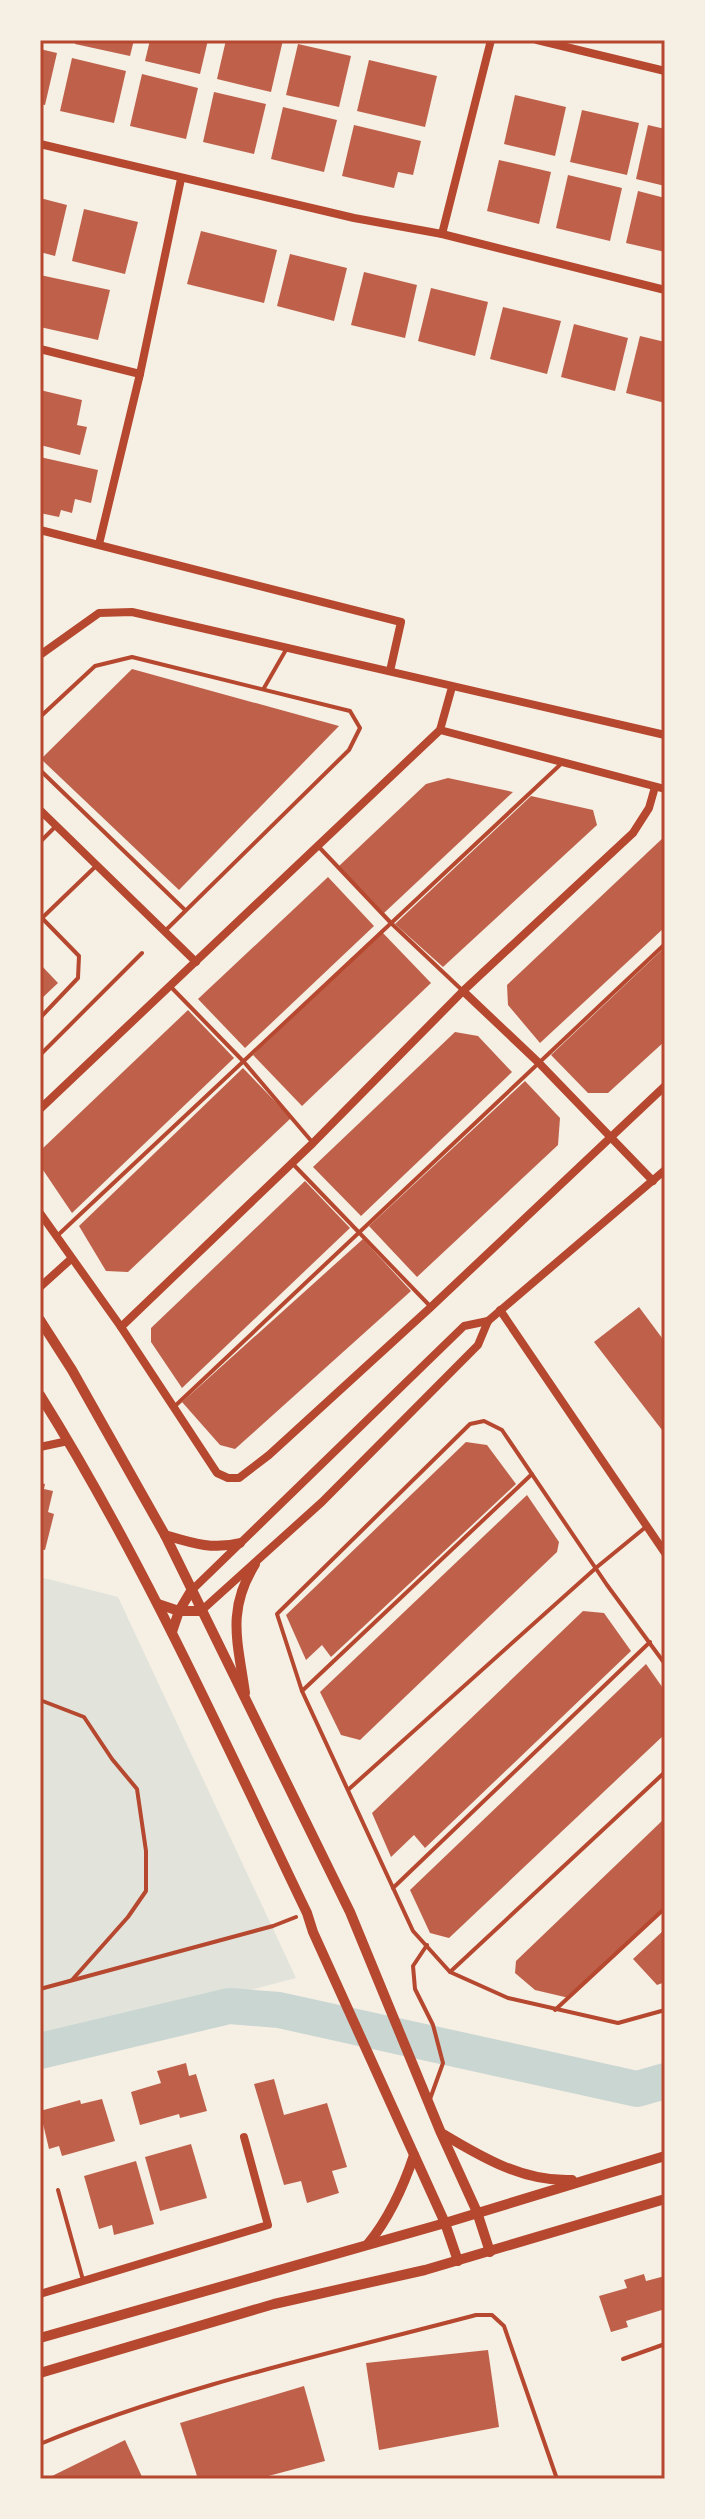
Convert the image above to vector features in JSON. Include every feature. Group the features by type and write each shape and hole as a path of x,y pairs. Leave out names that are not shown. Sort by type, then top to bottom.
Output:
{"street":[{"path":"442,234 491,40"},
{"path":"537,40 665,71"},
{"path":"40,144 354,218 442,234 665,290"},
{"path":"99,544 140,374 181,179"},
{"path":"40,349 140,374"},
{"path":"40,530 401,622 390,671"},
{"path":"40,655 99,613 132,612 665,735"},
{"path":"40,1109 440,730 452,687"},
{"path":"121,1327 313,1143 463,991 633,833 660,788 440,730"},
{"path":"40,810 196,962"},
{"path":"463,991 539,1063 653,1181"},
{"path":"40,1213 121,1327 217,1473 228,1478 239,1478 269,1455 431,1307 665,1086"},
{"path":"158,1604 179,1611 201,1611 322,1502 478,1345 488,1321 665,1170"},
{"path":"40,1287 71,1259"},
{"path":"500,1310 665,1553"},
{"path":"40,1320 72,1370 165,1535 350,1912 477,2212 490,2252"},
{"path":"172,1632 179,1611 191,1591 343,1447 464,1326 488,1321"},
{"path":"40,1395 95,1485 172,1632 307,1913 445,2223 458,2261"},
{"path":"40,1447 68,1441"},
{"path":"165,1535 199,1546 222,1547 240,1543"},
{"path":"246,1702 235,1620 242,1585 255,1564"},
{"path":"441,2133 513,2171 551,2180 589,2179"},
{"path":"40,2294 268,2225 244,2137"},
{"path":"368,2244 383,2226 403,2189 414,2155"},
{"path":"40,2338 445,2223 665,2156"},
{"path":"40,2373 274,2304 375,2284 458,2261 665,2199"}],"lane":[{"path":"264,688 287,647"},
{"path":"40,717 95,666 132,657 350,711 360,728 349,750 164,932"},
{"path":"57,1236 562,763"},
{"path":"40,770 185,910"},
{"path":"40,842 56,826"},
{"path":"318,846 392,924 463,991"},
{"path":"40,1018 78,978 79,956 41,917 96,865"},
{"path":"174,1406 665,944"},
{"path":"40,1055 142,953"},
{"path":"170,986 244,1062 313,1143"},
{"path":"292,1163 431,1307"},
{"path":"665,1664 502,1430 484,1421 470,1424 277,1614 302,1691 413,1931 450,1972 508,1998 618,2023 665,2010"},
{"path":"302,1691 532,1474"},
{"path":"349,1789 647,1526"},
{"path":"393,1888 650,1642"},
{"path":"450,1972 665,1772"},
{"path":"555,2010 665,1908"},
{"path":"427,1945 413,1966 415,1989 433,2025 443,2063 428,2102"},
{"path":"58,2190 84,2283"},
{"path":"40,2444 97,2420 272,2369 476,2315 492,2315 504,2326 557,2479"},
{"path":"623,2359 665,2344"}],"path":[{"path":"40,1700 84,1717 137,1789 146,1851 146,1891 128,1917 72,1980"},
{"path":"40,1989 273,1926 307,1913"}],"shaded area":[{"path":"40,1577 118,1597 296,1978 40,2045"}],"building":[{"path":"76,40 134,40 130,56 75,44"},
{"path":"150,40 208,40 200,74 145,61"},
{"path":"226,40 283,40 271,92 217,79"},
{"path":"298,44 351,56 339,107 286,95"},
{"path":"40,49 57,53 45,105 40,104"},
{"path":"72,58 126,71 114,123 60,111"},
{"path":"369,60 437,76 425,127 357,111"},
{"path":"142,74 198,88 186,139 130,126"},
{"path":"214,92 266,104 254,154 203,142"},
{"path":"515,95 566,107 555,156 504,144"},
{"path":"283,107 337,120 324,172 271,159"},
{"path":"582,110 639,123 627,175 570,162"},
{"path":"354,125 421,141 413,175 398,172 394,188 342,176"},
{"path":"648,125 665,129 665,186 636,179"},
{"path":"499,160 551,172 539,224 487,211"},
{"path":"568,175 622,188 610,241 556,228"},
{"path":"638,191 665,198 665,252 626,243"},
{"path":"40,198 67,205 55,256 40,252"},
{"path":"84,209 138,222 125,274 72,261"},
{"path":"201,231 277,250 264,303 187,284"},
{"path":"290,254 347,268 334,321 277,306"},
{"path":"364,272 417,285 405,338 351,325"},
{"path":"40,275 110,290 98,340 40,327"},
{"path":"431,288 488,302 475,356 418,341"},
{"path":"503,307 561,321 547,374 490,359"},
{"path":"574,324 628,338 615,391 561,377"},
{"path":"640,336 665,342 665,403 626,393"},
{"path":"40,390 82,400 77,425 87,427 80,455 40,445"},
{"path":"40,457 98,470 91,503 75,499 72,513 61,510 59,517 40,513"},
{"path":"132,669 339,726 179,890 41,759"},
{"path":"448,778 513,792 384,913 339,866 426,784"},
{"path":"531,796 593,810 597,825 443,967 395,924"},
{"path":"665,836 665,927 540,1043 508,1005 507,985"},
{"path":"328,877 374,926 245,1048 198,999"},
{"path":"382,932 431,983 302,1106 253,1055"},
{"path":"665,947 665,1041 608,1093 588,1093 551,1055"},
{"path":"40,964 58,983 40,1000"},
{"path":"188,1010 234,1058 72,1213 41,1167 42,1149"},
{"path":"455,1032 478,1036 512,1072 361,1216 313,1167"},
{"path":"243,1068 291,1118 128,1272 106,1271 79,1226"},
{"path":"525,1081 560,1118 558,1145 417,1277 369,1226"},
{"path":"305,1181 350,1228 182,1388 151,1342 151,1328"},
{"path":"363,1239 411,1291 235,1449 220,1445 182,1402"},
{"path":"639,1307 665,1342 665,1427 662,1430 594,1342"},
{"path":"466,1442 487,1445 516,1484 331,1657 322,1645 306,1660 286,1615"},
{"path":"40,1483 45,1484 44,1489 53,1491 48,1512 54,1514 45,1550 40,1549"},
{"path":"527,1495 559,1542 557,1552 360,1740 341,1735 320,1692"},
{"path":"583,1611 604,1613 631,1651 425,1848 414,1835 391,1857 372,1813"},
{"path":"646,1664 665,1691 665,1734 449,1938 430,1933 410,1890"},
{"path":"665,1818 665,1906 569,1998 535,1990 515,1973 516,1961"},
{"path":"665,1929 665,1982 657,1985 633,1959"},
{"path":"186,2063 189,2076 196,2074 207,2111 180,2118 179,2114 140,2125 131,2092 161,2083 157,2071"},
{"path":"274,2079 284,2115 327,2103 347,2167 332,2171 339,2193 307,2203 301,2181 284,2185 254,2084"},
{"path":"102,2099 115,2141 62,2156 59,2146 49,2149 40,2111 80,2100 81,2104"},
{"path":"191,2144 207,2198 160,2211 145,2157"},
{"path":"136,2161 154,2224 114,2235 112,2225 99,2229 84,2176"},
{"path":"644,2274 646,2281 665,2276 665,2309 626,2321 628,2327 611,2332 599,2296 627,2288 624,2280"},
{"path":"488,2350 499,2427 379,2450 366,2363"},
{"path":"304,2386 325,2461 257,2479 198,2479 180,2423"},
{"path":"125,2440 143,2479 46,2479"}],"waterway":[{"path":"40,2051 229,2006 279,2010 637,2089 665,2081"}]}
